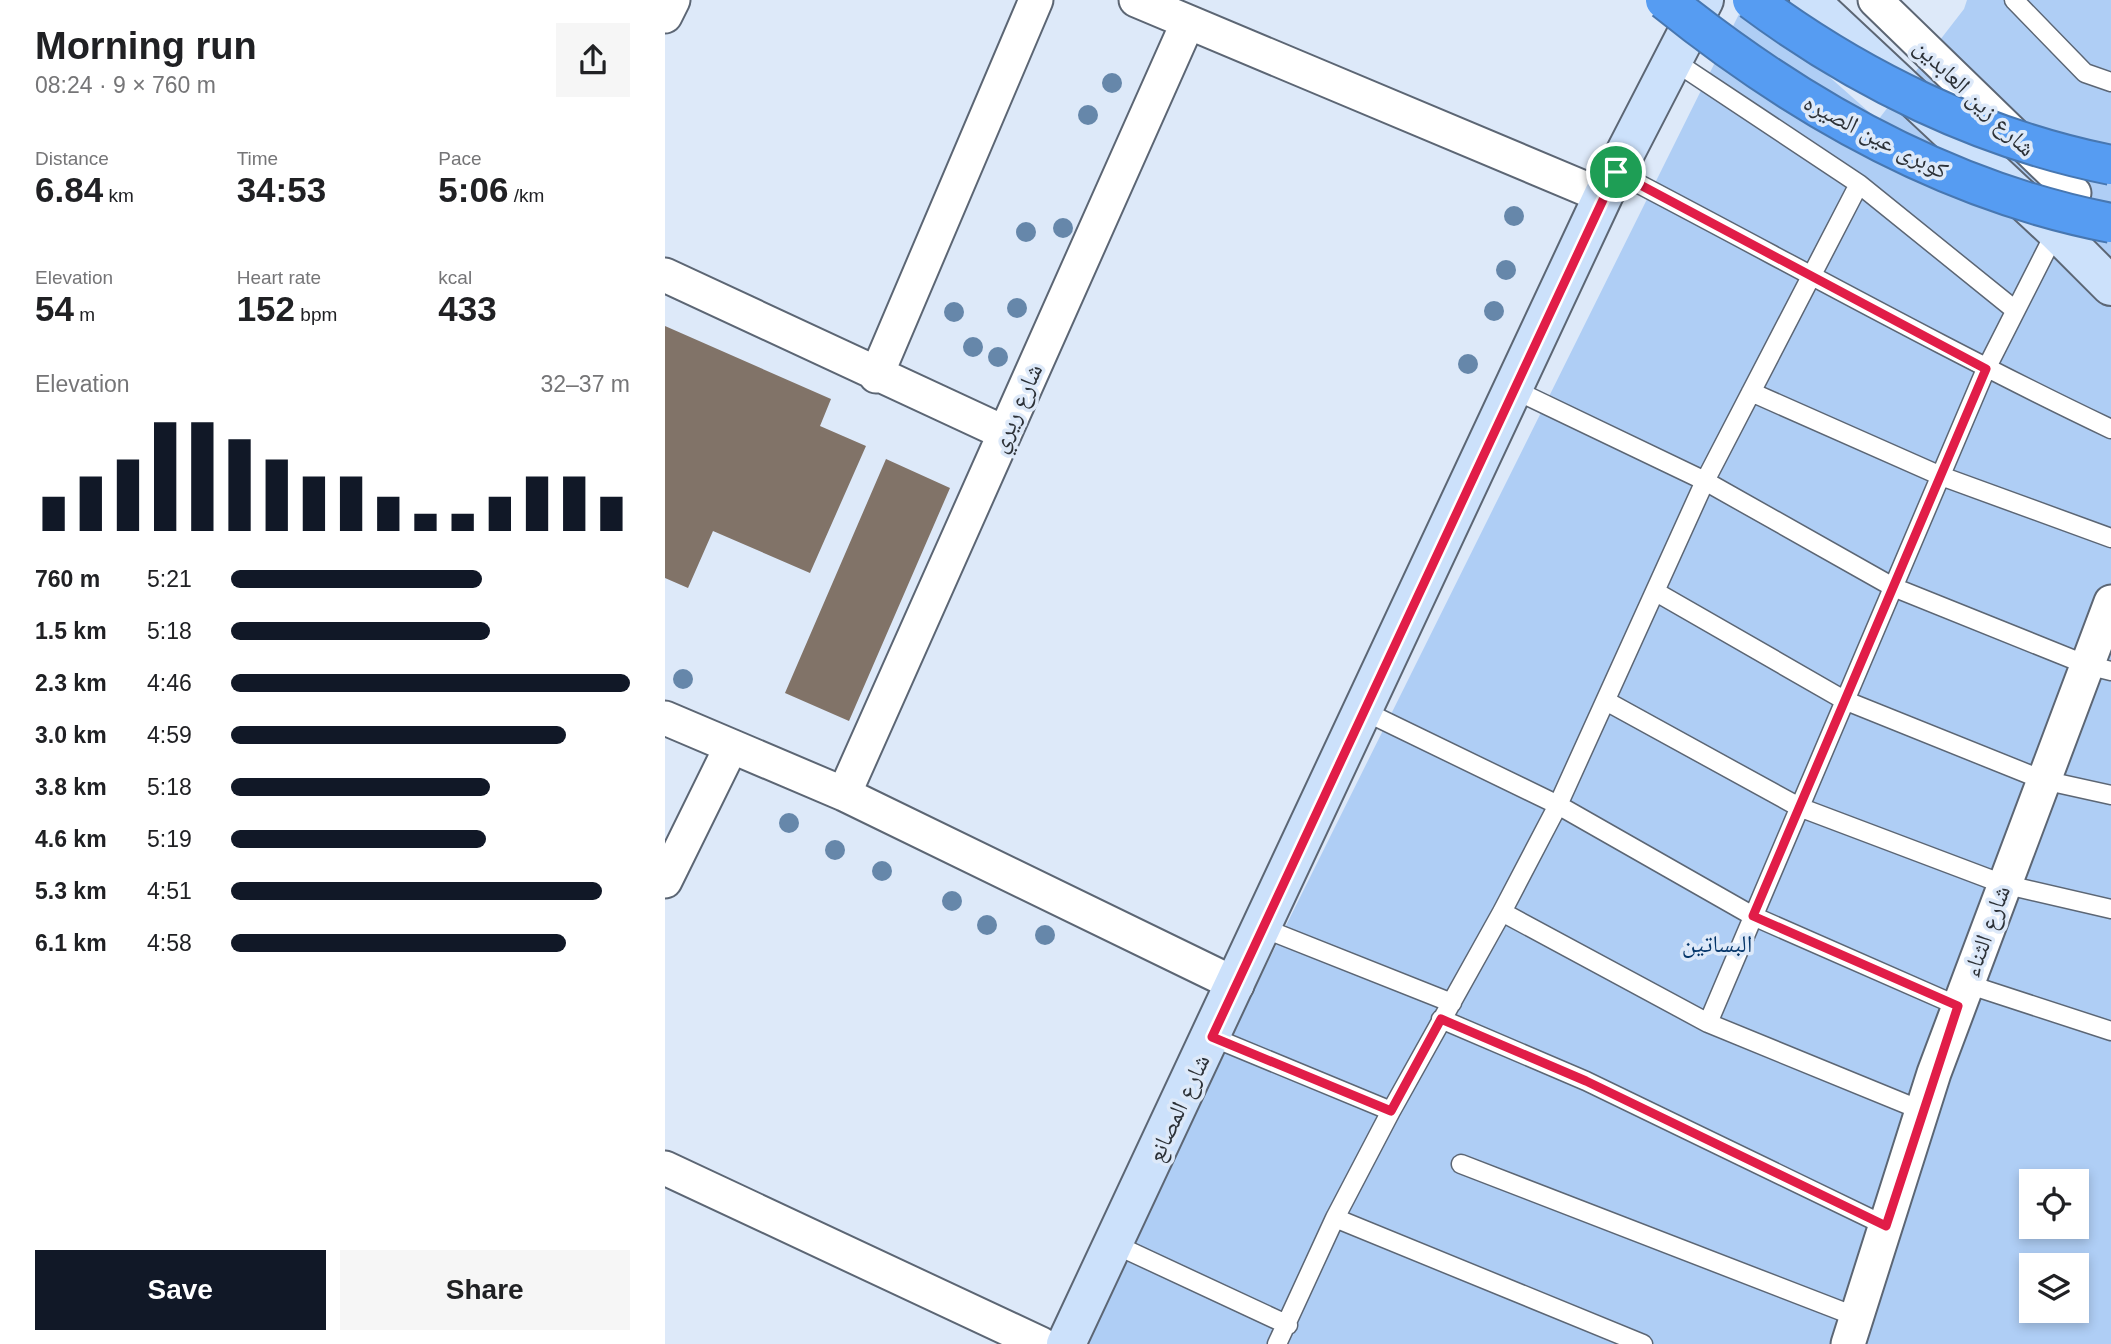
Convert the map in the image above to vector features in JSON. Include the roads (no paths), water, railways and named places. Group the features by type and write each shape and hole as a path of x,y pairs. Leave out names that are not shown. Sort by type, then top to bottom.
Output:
{"highway":[{"name":"كوبرى عين الصيره","path":"1665,0 1745,62 1808,103 1873,138 1943,172 2014,199 2111,224"},
{"name":"كوبرى عين الصيره","path":"1752,0 1837,58 1901,93 1969,123 2111,165"}],"street":[{"path":"665,16 673,0"},
{"path":"876,376 1036,0"},
{"path":"1136,0 1609,184"},
{"path":"1655,0 1681,47"},
{"name":"شارع المصانع","path":"1066,1344 1237,985 1609,184 1705,0"},
{"path":"1809,0 2056,231 2111,286"},
{"name":"شارع زين العابدين","path":"1875,0 2074,193"},
{"name":"شارع ريري","path":"844,794 1188,22"},
{"path":"2056,231 2074,193 2111,224"},
{"path":"665,275 876,376 1005,433"},
{"name":"شارع الثناء","path":"1852,1331 1923,1111 2003,884 2043,780 2099,668 2111,602"},
{"path":"665,718 844,794 1237,985"},
{"path":"665,881 731,747"},
{"path":"665,1168 1041,1344"}],"lane":[{"path":"2014,0 2085,73 2110,79"},
{"path":"1681,47 1859,184 2015,310"},
{"path":"1609,184 1812,274 1986,369 2111,429"},
{"path":"1277,1344 1335,1218 1558,805 1705,481 1859,184"},
{"path":"1709,1023 1986,369 2056,231"},
{"path":"1513,389 1705,481 1893,587 2099,668"},
{"path":"1751,392 1941,476 2111,538"},
{"path":"1656,592 1845,700 2043,780 2111,796"},
{"path":"1606,701 1799,807 2003,884 2111,909"},
{"path":"1364,711 1558,805 1753,916 1963,995 2111,1031"},
{"path":"1502,912 1709,1023 1923,1111"},
{"path":"1263,928 1452,1003"},
{"path":"1441,1019 1586,1081 1886,1226"},
{"path":"1212,1037 1391,1111"},
{"path":"1461,1164 1852,1331"},
{"path":"1335,1218 1643,1344"},
{"path":"1114,1244 1287,1325"}],"park label":[{"name":"البساتين","path":"1717,943"}]}
